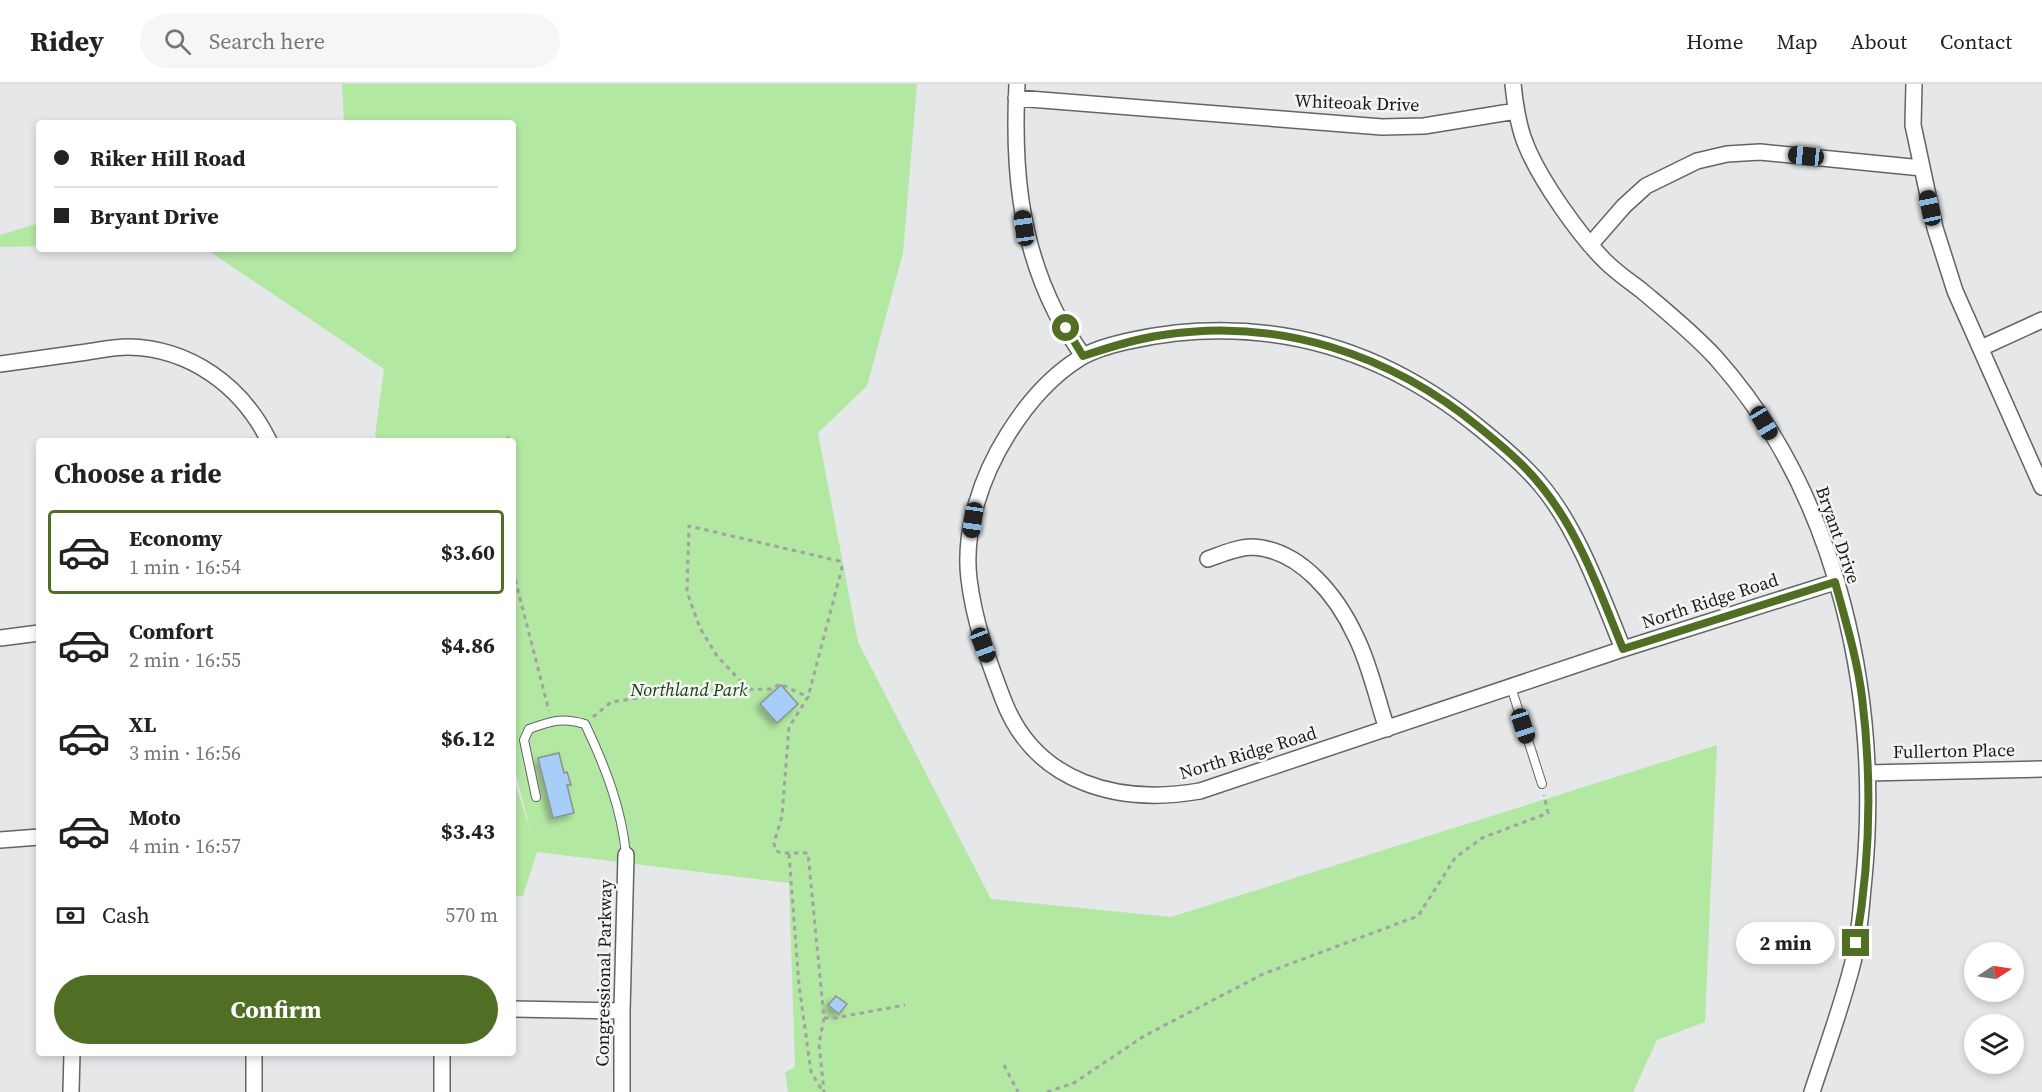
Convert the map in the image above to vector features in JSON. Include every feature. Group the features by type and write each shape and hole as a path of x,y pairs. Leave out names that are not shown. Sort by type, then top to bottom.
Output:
{"street":[{"name":"Bryant Drive","path":"1513,84 1516,111 1526,145 1544,179 1590,245 1607,263 1684,325 1717,359 1753,405 1797,479 1819,529 1835,582 1862,695 1868,773 1868,819 1855,952 1812,1092"},
{"path":"1914,84 1913,125 1935,228 1955,291 2042,487"},
{"name":"Whiteoak Drive","path":"1017,91 1382,127 1424,126 1516,111"},
{"path":"1017,91 1016,144 1024,228 1037,271 1057,314 1083,356"},
{"path":"1590,245 1624,206 1646,186 1697,161 1727,154 1760,152 1922,168"},
{"path":"1981,348 2042,321"},
{"name":"North Ridge Road","path":"1623,649 1581,551 1543,488 1515,456 1436,394 1401,374 1363,357 1325,344 1285,335 1244,331 1203,331 1162,335 1122,343 1083,356 1052,380 1016,421 989,468 972,529 969,577 983,645 1009,714 1026,741 1066,775 1092,787 1132,796 1171,796 1200,791 1623,649 1835,582"},
{"path":"0,364 125,347 174,355 205,369 231,388 254,413 267,438"},
{"path":"1208,559 1252,547 1289,557 1305,569 1343,612 1357,638 1387,729"},
{"path":"0,638 36,633"},
{"name":"Fullerton Place","path":"1868,773 2042,769"},
{"path":"0,840 36,837"},
{"name":"Congressional Parkway","path":"622,1092 626,855"},
{"path":"516,1009 622,1011"},
{"path":"71,1092 72,1056"},
{"path":"254,1056 254,1092"},
{"path":"442,1056 442,1092"}],"lane":[{"path":"1510,687 1542,784"},
{"path":"536,797 524,740 529,729 551,721 570,720 585,724 618,805 624,831 626,855"}],"path":[{"path":"508,438 509,434"},
{"path":"748,689 717,656 700,628 687,592 689,526 839,561 842,568 808,697 789,727 782,816 774,843 776,850 781,853 808,853 824,1018 819,1044 824,1092"},
{"path":"516,583 551,721"},
{"path":"585,724 612,702 681,692 771,689 780,684 808,697"},
{"path":"1047,1092 1074,1083 1144,1036 1263,974 1418,916 1455,858 1482,838 1548,813 1542,784"},
{"path":"789,854 799,985 811,1072 824,1092"},
{"path":"824,1018 905,1005"},
{"path":"1004,1065 1018,1092"}],"green space":[{"name":"Northland Park","path":"342,84 917,84 903,253 867,386 818,433 858,642 991,899 1171,917 1717,745 1705,1022 1657,1040 1633,1092 788,1092 785,1072 795,1067 789,883 537,852 523,896 516,896 516,786 531,832 516,774 516,438 376,438 375,435 384,369 210,252 516,252 516,120 344,120"},
{"path":"36,224 36,246 0,247 0,235"}],"building":[{"path":"781,685 798,704 777,723 760,704"},
{"path":"559,753 564,773 567,772 571,785 567,785 574,813 553,818 538,758"},
{"path":"836,996 847,1004 839,1014 828,1005"}],"route":[{"path":"1066,328 1083,356 1122,343 1162,335 1203,331 1244,331 1285,335 1325,344 1363,357 1401,374 1436,394 1515,456 1543,488 1581,551 1623,649 1835,582 1862,695 1867,756 1868,819 1856,943"}]}
